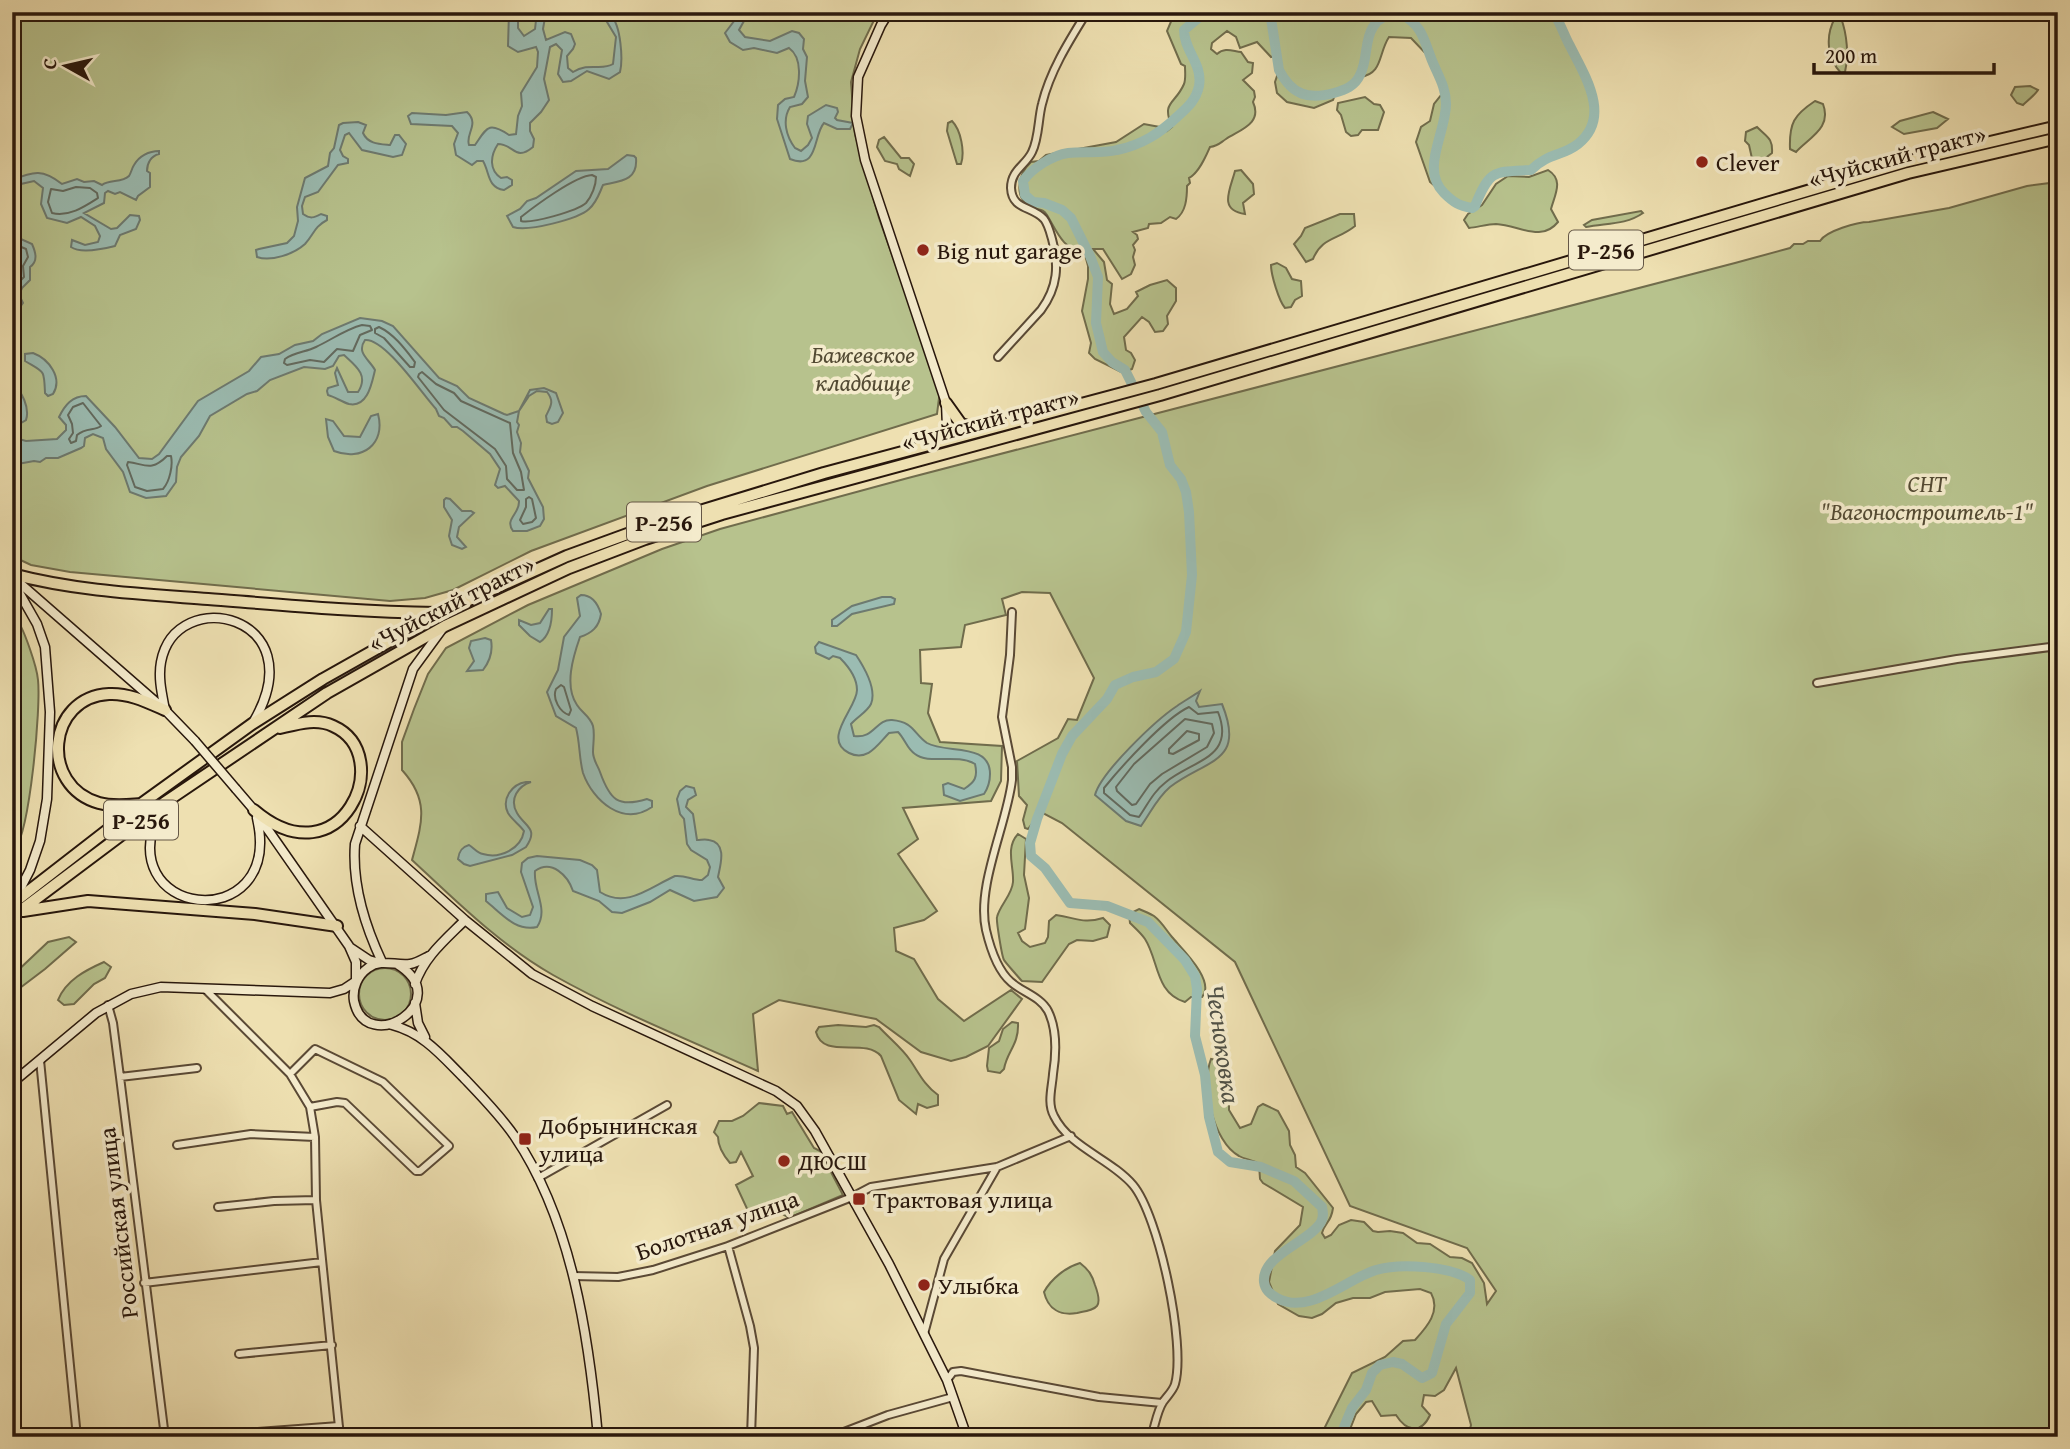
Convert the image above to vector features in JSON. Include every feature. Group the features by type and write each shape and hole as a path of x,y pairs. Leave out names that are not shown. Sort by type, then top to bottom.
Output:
{"highway":[{"name":"«Чуйский тракт»","path":"1158,390 1905,162 2058,126"},
{"name":"«Чуйский тракт»","path":"14,909 327,692 445,626 569,568 696,522 1108,403 1908,173 2058,138"},
{"path":"946,403 961,424 970,429 985,430"},
{"name":"«Чуйский тракт»","path":"14,909 141,804 252,724 323,679 440,613 567,556 641,529 824,473 985,430 1108,403"},
{"path":"12,577 114,592 365,612 440,613"},
{"path":"141,804 118,806 96,803 71,787 58,764 61,733 76,706 99,696 131,696 165,710"},
{"path":"255,811 288,829 321,831 345,817 359,786 358,758 351,742 340,730 317,722 274,729"},
{"path":"14,909 88,901 254,914 337,926"}],"street":[{"path":"889,12 858,77 855,100 857,124 865,160 946,403 947,427 933,444"},
{"path":"998,357 1047,302 1057,277 1056,255 1048,226 1044,219 1014,200 1011,184 1018,168 1033,150 1042,103 1054,69 1087,12"},
{"path":"12,577 165,710 255,811 349,946 356,962 356,1007"},
{"path":"12,577 37,624 45,647 50,712 47,799 40,841 14,909"},
{"path":"1012,612 1002,717 1012,780 992,861 984,920 996,961 1003,972 1010,981 1042,1003 1047,1010 1055,1055 1050,1101 1053,1114 1071,1136 1132,1184 1146,1204 1167,1275 1176,1330 1175,1384 1162,1403 1151,1437"},
{"path":"165,710 160,673 166,645 177,632 190,624 202,619 217,618 244,626 262,645 269,658 268,693 252,724"},
{"path":"380,962 355,879 354,855 360,826 413,669 445,626"},
{"path":"1818,683 1957,659 2058,646"},
{"path":"164,803 150,834 151,863 158,877 170,889 190,899 202,901 213,901 248,883 260,855 261,836 255,811"},
{"path":"360,826 465,920 532,974 592,1006 786,1097 797,1106 815,1131 852,1197 924,1334 947,1380 967,1437"},
{"path":"426,1040 418,1023 415,984 429,956 465,920"},
{"path":"349,946 364,957 380,962 414,963 429,956"},
{"path":"330,993 356,982 367,968 380,962"},
{"path":"397,964 408,973 415,984"},
{"path":"12,1083 107,1005 143,990 161,987 330,993 343,997 371,1022 409,1030 426,1040 513,1134 538,1178 559,1230 573,1276 586,1335 598,1437"},
{"path":"204,987 290,1074 310,1107 315,1137 316,1200 340,1437"},
{"path":"391,1025 406,1017 415,1003"},
{"name":"Российская улица","path":"107,1005 113,1023 165,1437"},
{"path":"290,1074 315,1049 383,1082 449,1146 420,1171 415,1171 345,1103 310,1107"},
{"path":"40,1060 77,1437"},
{"path":"120,1077 197,1068"},
{"path":"538,1178 667,1105"},
{"path":"177,1145 251,1134 315,1137"},
{"name":"Болотная улица","path":"573,1276 630,1275 728,1246 871,1187 997,1167 1071,1136"},
{"path":"924,1334 944,1259 997,1167"},
{"path":"218,1207 316,1200"},
{"path":"728,1246 754,1348 751,1437"},
{"path":"144,1283 322,1262"},
{"path":"239,1354 332,1345"},
{"path":"947,1380 953,1372 961,1371 1099,1397 1162,1403"},
{"path":"831,1437 888,1415 953,1397"},
{"path":"191,1437 339,1426"}],"green space":[{"name":"Бажевское кладбище","path":"12,12 878,12 860,49 851,82 855,134 879,218 940,390 937,414 707,486 531,551 453,590 425,598 390,601 70,572 31,565 12,556"},
{"path":"1175,12 1553,12 1588,83 1594,109 1593,122 1588,133 1572,148 1543,160 1531,170 1508,171 1495,175 1485,185 1475,206 1459,206 1430,182 1416,142 1421,127 1430,121 1434,104 1445,90 1431,59 1411,38 1389,37 1373,72 1360,77 1349,88 1336,92 1333,100 1314,108 1287,102 1277,93 1277,55 1271,57 1257,42 1240,48 1236,37 1227,31 1212,43 1211,49 1217,54 1226,50 1241,52 1248,62 1253,63 1252,73 1243,80 1254,91 1255,116 1252,121 1219,144 1210,147 1199,168 1189,178 1185,204 1176,219 1170,217 1161,223 1149,224 1148,228 1133,232 1138,239 1133,245 1135,265 1131,274 1122,279 1103,249 1093,249 1104,262 1107,280 1112,284 1110,304 1114,314 1127,309 1138,296 1136,292 1150,285 1167,280 1176,288 1176,301 1167,316 1168,324 1163,331 1155,332 1142,317 1124,337 1126,350 1135,360 1132,369 1123,373 1095,359 1089,353 1091,343 1082,311 1088,279 1084,251 1066,244 1046,213 1022,199 1019,186 1026,167 1046,155 1116,142 1144,124 1165,128 1167,131 1172,127 1168,112 1170,104 1180,91 1185,78 1185,66 1181,64 1167,31"},
{"path":"1835,18 1841,18 1847,45 1845,72 1841,73 1833,61 1829,47"},
{"path":"2030,86 2038,90 2023,105 2017,103 2011,95 2015,87"},
{"path":"1365,97 1380,105 1384,112 1378,130 1362,130 1358,135 1351,136 1346,132 1337,110 1338,103"},
{"path":"1815,101 1823,104 1825,120 1818,131 1796,152 1790,149 1794,120"},
{"path":"1933,112 1948,119 1937,128 1904,134 1892,127 1900,121"},
{"path":"952,121 961,141 961,164 957,164 947,131 948,123"},
{"path":"1757,127 1770,141 1772,153 1759,163 1753,163 1749,145 1745,141 1746,132"},
{"path":"884,137 901,158 909,158 914,164 910,176 899,169 897,164 885,161 877,147 879,140"},
{"path":"1241,170 1253,184 1254,194 1243,203 1245,214 1231,208 1228,198 1235,171"},
{"path":"1548,170 1557,183 1551,209 1558,222 1551,228 1537,232 1496,224 1469,228 1464,220 1482,205 1496,184 1508,176 1529,177"},
{"name":"СНТ \"Вагоностроитель-1\"","path":"2058,182 2058,1437 1468,1437 1471,1425 1456,1368 1444,1390 1435,1396 1424,1395 1422,1406 1430,1415 1422,1426 1413,1428 1404,1425 1396,1415 1381,1416 1372,1401 1366,1402 1356,1414 1347,1437 1320,1437 1352,1373 1385,1357 1403,1341 1415,1340 1431,1318 1434,1300 1431,1293 1420,1289 1385,1292 1370,1298 1353,1298 1336,1303 1312,1318 1299,1316 1278,1304 1269,1282 1275,1251 1300,1225 1303,1207 1263,1183 1260,1179 1259,1164 1239,1156 1222,1139 1209,1097 1208,1070 1211,1059 1216,1060 1223,1070 1229,1110 1240,1128 1251,1124 1258,1107 1263,1104 1278,1111 1289,1131 1296,1167 1305,1173 1333,1208 1322,1233 1325,1238 1339,1225 1351,1220 1364,1222 1373,1231 1403,1233 1417,1243 1430,1244 1450,1257 1462,1258 1472,1263 1484,1283 1487,1304 1496,1291 1467,1248 1350,1206 1235,962 1062,823 1041,812 1028,829 1025,828 1023,820 1027,805 1019,796 1017,761 1058,738 1068,719 1077,720 1094,678 1050,593 1022,592 1002,599 1006,615 965,625 961,647 920,650 921,683 932,684 928,713 940,742 1002,746 1001,781 991,801 903,808 918,839 898,854 937,911 924,920 894,928 896,951 914,959 938,999 964,1021 1011,990 1022,999 988,1046 966,1057 951,1061 921,1052 876,1019 779,1000 753,1014 758,1071 654,1025 553,975 479,922 412,860 419,835 421,813 417,792 402,770 402,742 428,674 446,648 528,605 662,549 720,529 908,478 1735,263 1790,248 1794,244 1820,241 1828,234 1850,225 1949,208 2027,186"},
{"path":"1641,211 1643,213 1623,222 1586,227 1584,225 1592,220"},
{"path":"1340,214 1354,214 1355,226 1326,243 1313,259 1306,262 1294,244 1305,228"},
{"path":"1277,263 1286,268 1292,279 1301,281 1302,296 1295,300 1291,307 1285,308 1276,288 1271,265"},
{"path":"17,620 33,658 38,694 30,794 15,849 12,848 12,622"},
{"path":"1018,834 1026,839 1024,875 1029,898 1025,929 1018,933 1022,941 1030,947 1045,943 1049,921 1056,915 1085,920 1103,918 1110,925 1107,937 1093,941 1077,940 1069,944 1042,982 1022,981 1004,960 999,938 997,917 1012,887 1011,851"},
{"path":"1139,909 1159,921 1196,966 1205,983 1202,997 1191,997 1185,1002 1168,991 1145,939 1130,923 1129,914"},
{"path":"69,937 76,942 12,994 12,976 48,942"},
{"path":"104,962 111,967 105,978 94,984 74,1004 64,1005 58,1000 71,981"},
{"path":"385,968 404,975 411,994 404,1013 385,1020 366,1013 359,994 366,975"},
{"path":"1012,1022 1018,1023 1018,1031 1004,1069 1000,1073 988,1071 989,1048 999,1041 1003,1029"},
{"path":"819,1027 879,1027 903,1051 925,1083 938,1095 938,1105 927,1108 918,1104 916,1114 899,1100 881,1056 865,1048 835,1047 820,1040 816,1032"},
{"name":"ДЮСШ","path":"759,1103 783,1106 787,1114 792,1112 814,1148 820,1151 843,1195 789,1218 781,1213 783,1206 780,1201 749,1213 736,1185 753,1176 741,1152 736,1162 730,1163 714,1132 719,1121 732,1121"},
{"path":"1080,1263 1093,1278 1098,1303 1093,1309 1084,1312 1060,1312 1048,1303 1044,1292 1059,1274"}],"water":[{"path":"509,12 518,12 518,28 524,36 535,29 537,12 546,12 543,29 546,40 565,32 571,34 575,44 567,56 568,68 573,72 613,64 616,37 601,12 611,16 619,35 621,59 620,72 609,79 587,71 571,81 563,82 558,74 562,50 556,44 550,47 544,79 549,100 530,123 533,147 518,153 498,144 493,153 494,171 501,178 512,180 512,185 504,190 492,183 483,161 472,165 456,155 454,144 458,133 452,126 411,124 408,116 412,113 446,115 467,112 472,121 469,145 475,145 489,128 497,128 509,135 516,134 522,106 521,93 537,67 538,52 536,47 518,52 508,46"},
{"path":"741,12 749,12 739,30 745,37 770,41 792,31 799,33 804,39 808,97 802,104 790,107 786,123 787,133 795,148 801,151 808,145 812,138 807,124 808,116 826,105 837,108 837,120 853,123 850,129 837,129 824,123 814,150 806,160 790,159 777,119 778,105 785,99 794,97 796,91 799,78 797,58 789,48 777,53 754,48 743,50 730,42 725,33"},
{"path":"358,122 366,125 363,133 374,143 390,145 395,135 399,135 406,144 402,155 393,157 362,150 349,133 345,135 340,150 348,163 338,165 318,192 305,197 302,206 305,216 321,214 327,216 327,220 295,251 275,258 257,257 256,250 287,243 294,236 298,221 297,207 305,178 328,166 339,125"},
{"path":"159,151 148,165 150,187 136,200 120,192 115,194 108,191 105,193 104,203 84,213 111,229 117,228 130,215 139,216 136,229 120,235 115,246 86,251 71,247 72,240 85,245 98,242 100,236 95,226 81,217 67,223 47,218 41,204 43,188 34,181 21,184 12,194 12,180 32,173 44,174 62,184 77,179 102,185 123,180 129,176 141,157"},
{"path":"627,155 636,158 636,166 631,176 603,185 594,204 583,213 541,226 513,227 507,216 520,209 527,201 536,198 576,171 608,169"},
{"path":"12,235 32,244 36,257 30,267 30,280 19,295 23,303 15,314 12,326 12,261 16,261 12,253"},
{"path":"360,318 382,321 393,326 439,378 457,386 469,398 507,415 519,411 517,432 521,443 520,452 529,471 528,478 543,507 544,519 540,526 527,531 513,531 510,523 519,501 505,486 498,488 495,485 500,469 490,454 463,431 452,427 439,416 393,357 383,348 365,340 362,349 364,356 375,370 368,393 361,402 349,404 328,395 328,388 338,385 335,373 337,368 348,392 358,392 361,386 360,371 344,355 339,356 333,366 325,369 304,367 270,380 257,391 210,416 199,436 181,457 176,482 166,496 146,498 130,492 123,472 106,449 103,438 93,434 85,438 84,446 58,458 12,465 12,437 26,441 57,439 66,430 66,425 59,417 73,399 81,396 86,396 115,427 139,458 152,459 159,454 198,401 249,371 261,357 279,354 295,345 313,341 322,334"},
{"path":"33,353 53,370 56,388 53,394 48,396 45,393 42,372 25,361 25,354"},
{"path":"12,383 22,395 27,410 26,420 14,427"},
{"path":"544,388 556,393 563,413 558,422 547,422 551,399 547,392 537,391 529,396 519,411 530,390"},
{"path":"378,414 378,434 370,448 354,454 334,451 328,437 326,419 333,421 344,436 360,437 371,416"},
{"path":"446,498 462,511 474,513 459,527 457,537 466,547 462,549 452,545 449,536 452,520 444,507"},
{"path":"581,595 594,601 601,614 597,626 580,637 577,645 570,680 573,697 593,726 594,758 607,789 622,802 647,799 652,801 652,807 641,812 630,814 610,808 594,793 583,773 576,728 556,716 547,692 558,670 564,637 580,616 577,598"},
{"path":"882,597 895,599 894,604 852,614 837,626 832,626 832,620 852,606"},
{"path":"549,609 552,609 550,627 540,642 519,625 519,620 531,625 540,623"},
{"path":"485,638 491,640 492,644 487,663 483,670 467,671 474,661 469,648 471,641"},
{"path":"819,642 856,655 869,678 871,704 851,724 854,736 866,735 882,722 892,720 905,723 927,743 975,753 983,757 988,764 990,780 984,794 960,801 944,795 943,785 948,783 964,789 971,784 976,776 975,764 960,759 921,757 910,749 898,732 889,733 867,754 856,755 841,747 839,732 856,697 857,686 852,672 840,658 833,656 829,659 816,653 815,647"},
{"path":"1200,691 1196,701 1199,707 1222,704 1228,723 1229,738 1226,749 1209,764 1170,787 1141,826 1126,821 1095,795 1099,785 1143,734"},
{"path":"531,782 519,790 514,803 517,813 531,832 526,847 512,855 470,866 464,864 458,859 459,854 469,845 481,853 496,855 509,851 519,843 524,831 508,813 506,803 512,789"},
{"path":"686,786 694,788 696,795 688,800 686,807 693,814 697,840 715,842 721,850 718,877 724,888 717,897 694,901 670,890 650,902 622,913 612,912 599,901 573,891 563,875 547,867 535,871 541,907 537,927 522,927 516,924 486,901 486,894 498,892 507,908 522,917 530,915 533,907 521,872 522,863 537,856 580,860 592,865 597,870 600,892 610,897 629,897 675,876 702,880 708,875 710,867 707,860 691,850 687,844 684,819 680,814 677,799"}],"waterway":[{"name":"Чесноковка","path":"1203,12 1184,30 1200,78 1196,95 1185,109 1143,142 1111,151 1062,154 1037,167 1023,181 1025,195 1033,202 1062,210 1071,218 1090,256 1098,277 1096,323 1103,352 1125,370 1146,412 1162,432 1170,465 1181,479 1186,492 1192,575 1186,632 1174,659 1156,672 1133,677 1115,685 1107,699 1072,736 1062,754 1037,819 1030,843 1031,856 1045,868 1070,903 1107,906 1148,922 1185,960 1195,976 1195,1036 1205,1075 1209,1117 1218,1152 1230,1162 1261,1167 1294,1181 1322,1207 1323,1218 1316,1229 1278,1256 1265,1272 1265,1287 1270,1293 1289,1302 1302,1302 1327,1294 1376,1270 1398,1267 1438,1269 1470,1280 1470,1293 1446,1324 1432,1373 1422,1378 1402,1364 1393,1362 1380,1365 1372,1373 1366,1390 1352,1408 1340,1437"},
{"name":"Чесноковка","path":"1270,12 1279,70 1295,90 1316,96 1346,89 1358,79 1370,32 1382,18 1401,14 1413,23 1424,38 1446,98 1445,115 1434,162 1437,183 1453,201 1472,208 1485,185 1495,175 1531,170 1543,160 1572,148 1588,133 1593,122 1594,109 1588,83 1553,12"}],"place":[{"name":"Clever","path":"1702,162"},
{"name":"Big nut garage","path":"923,250"},
{"name":"Добрынинская улица","path":"525,1139"},
{"name":"ДЮСШ","path":"784,1161"},
{"name":"Трактовая улица","path":"859,1199"},
{"name":"Улыбка","path":"924,1285"}]}
